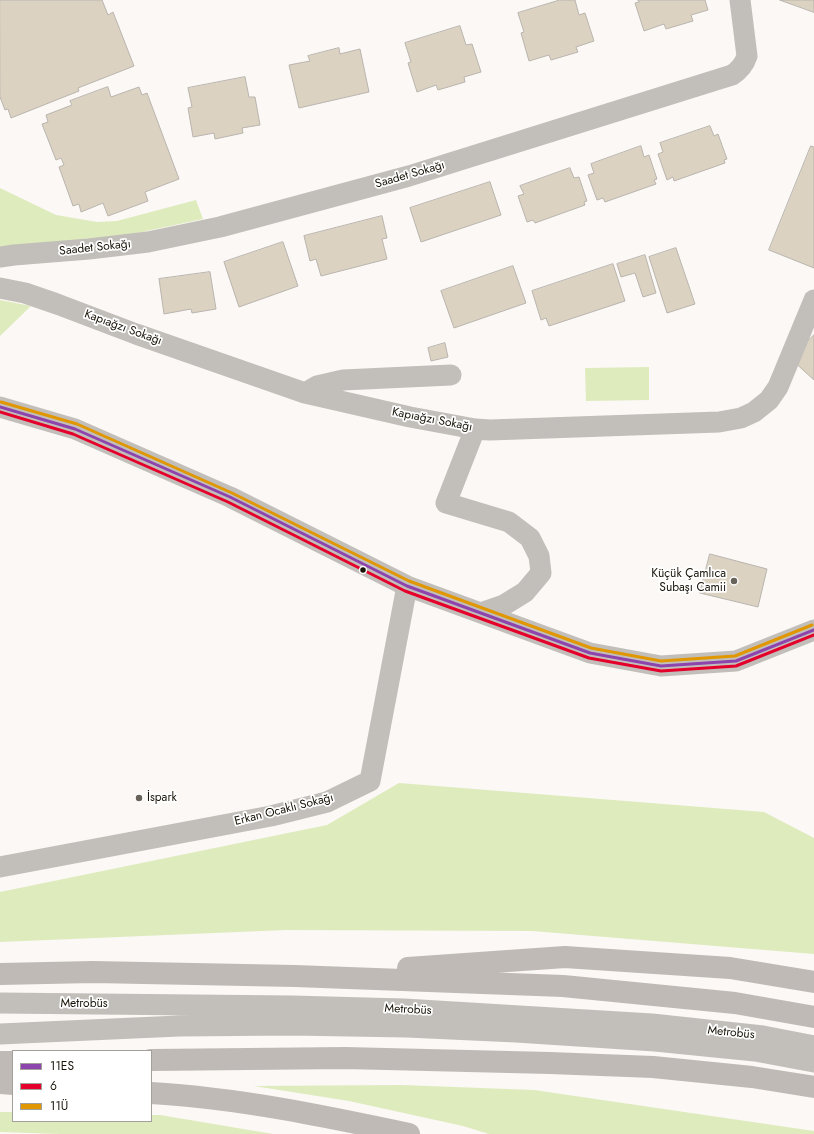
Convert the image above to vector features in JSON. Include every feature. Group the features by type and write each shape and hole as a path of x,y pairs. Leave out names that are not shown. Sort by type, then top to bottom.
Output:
{"highway":[{"path":"296,976 565,957 730,968 814,982"},
{"path":"0,974 93,972 296,976 563,986 735,1003 814,1017"},
{"path":"152,1060 345,1058 653,1067 752,1077 814,1087"},
{"path":"0,1062 12,1062"},
{"path":"0,1083 12,1084"},
{"path":"152,1092 201,1096 325,1116 409,1134"}],"street":[{"name":"Saadet Sokağı","path":"0,257 148,242 220,227 409,176 732,75 739,71 745,64 747,56 740,0"},
{"name":"Kapıağzı Sokağı","path":"0,288 25,293 136,334 305,393 410,417 475,429 497,430 719,422 741,418 754,412 769,400 778,386 814,300"},
{"path":"305,393 317,386 343,380 451,375"},
{"path":"0,407 75,429 230,497 407,586 590,654 661,666 736,661 814,630"},
{"path":"475,429 446,503 509,522 530,538 539,556 540,573 525,592 504,605 481,613"},
{"name":"Erkan Ocaklı Sokağı","path":"0,867 271,816 327,802 370,781 407,586"},
{"name":"Metrobüs","path":"0,1003 292,1006 404,1009 652,1024 763,1036 814,1046"},
{"name":"Metrobüs","path":"0,1034 178,1026 292,1025 407,1027 655,1041 755,1051 814,1062"}],"green space":[{"path":"0,188 56,215 97,222 117,221 196,200 203,219 137,233 91,240 0,248"},
{"path":"0,300 31,306 0,336"},
{"path":"649,367 649,400 586,401 585,368"},
{"path":"399,783 764,812 814,838 814,954 532,931 286,930 0,942 0,892 327,825"},
{"path":"402,1085 534,1090 814,1131 814,1134 489,1134 463,1126 349,1101 254,1086"},
{"path":"0,1112 12,1112 12,1122 152,1122 152,1115 160,1115 273,1134 60,1134 0,1132"}],"building":[{"path":"0,0 102,0 108,15 113,12 134,66 78,88 79,91 11,118 8,109 5,110 0,97"},
{"path":"560,0 575,0 579,15 585,13 594,41 576,47 578,52 551,60 549,55 529,61 521,33 524,32 518,13"},
{"path":"638,0 705,0 708,10 691,15 693,21 666,29 664,24 644,31 635,3 639,2"},
{"path":"780,0 814,0 814,12"},
{"path":"460,26 466,45 472,44 481,72 464,77 465,82 438,90 436,85 417,92 408,63 411,62 405,43"},
{"path":"339,48 340,54 360,49 369,92 299,108 289,65 310,61 308,56"},
{"path":"245,77 249,97 255,97 260,125 242,128 243,133 215,139 214,133 193,137 188,108 192,107 188,88"},
{"path":"108,87 111,97 139,87 142,95 147,93 179,179 145,192 148,201 108,216 103,203 81,212 79,204 73,206 59,167 64,165 61,158 56,160 42,124 48,122 46,115 72,105 70,101"},
{"path":"710,126 714,136 718,134 727,159 724,160 725,163 674,181 673,177 667,180 658,154 663,152 660,143"},
{"path":"641,146 644,157 649,155 657,179 654,180 656,184 605,202 603,198 597,200 588,175 594,173 591,164"},
{"path":"811,146 814,147 814,268 769,250"},
{"path":"570,168 574,178 579,177 587,201 584,202 585,205 535,223 533,220 527,222 518,196 524,194 520,186"},
{"path":"490,182 501,215 421,242 410,208"},
{"path":"382,216 387,238 382,239 387,259 321,276 316,259 310,261 304,236"},
{"path":"283,242 298,286 239,307 224,262"},
{"path":"676,248 695,304 667,313 649,257"},
{"path":"645,255 656,293 643,297 635,273 621,277 617,264"},
{"path":"613,264 625,301 549,326 546,318 541,320 532,291"},
{"path":"513,266 526,303 454,328 441,291"},
{"path":"210,272 216,309 192,313 191,309 164,314 159,279"},
{"path":"814,335 814,380 791,359"},
{"path":"445,343 448,357 431,361 428,348"},
{"name":"Küçük Çamlıca Subaşı Camii","path":"710,554 767,569 758,607 700,593"}],"transit line":[{"name":"11Ü","path":"1,402 77,424 232,493 409,581 591,648 661,661 735,656 812,625"},
{"name":"11ES","path":"0,407 75,429 230,497 407,586 590,653 661,666 736,661 814,630"},
{"name":"6","path":"0,412 73,434 228,502 405,591 589,658 661,671 736,666 814,635"}],"place":[{"name":"Küçük Çamlıca Subaşı Camii","path":"734,581"},
{"name":"İspark","path":"139,798"}]}
